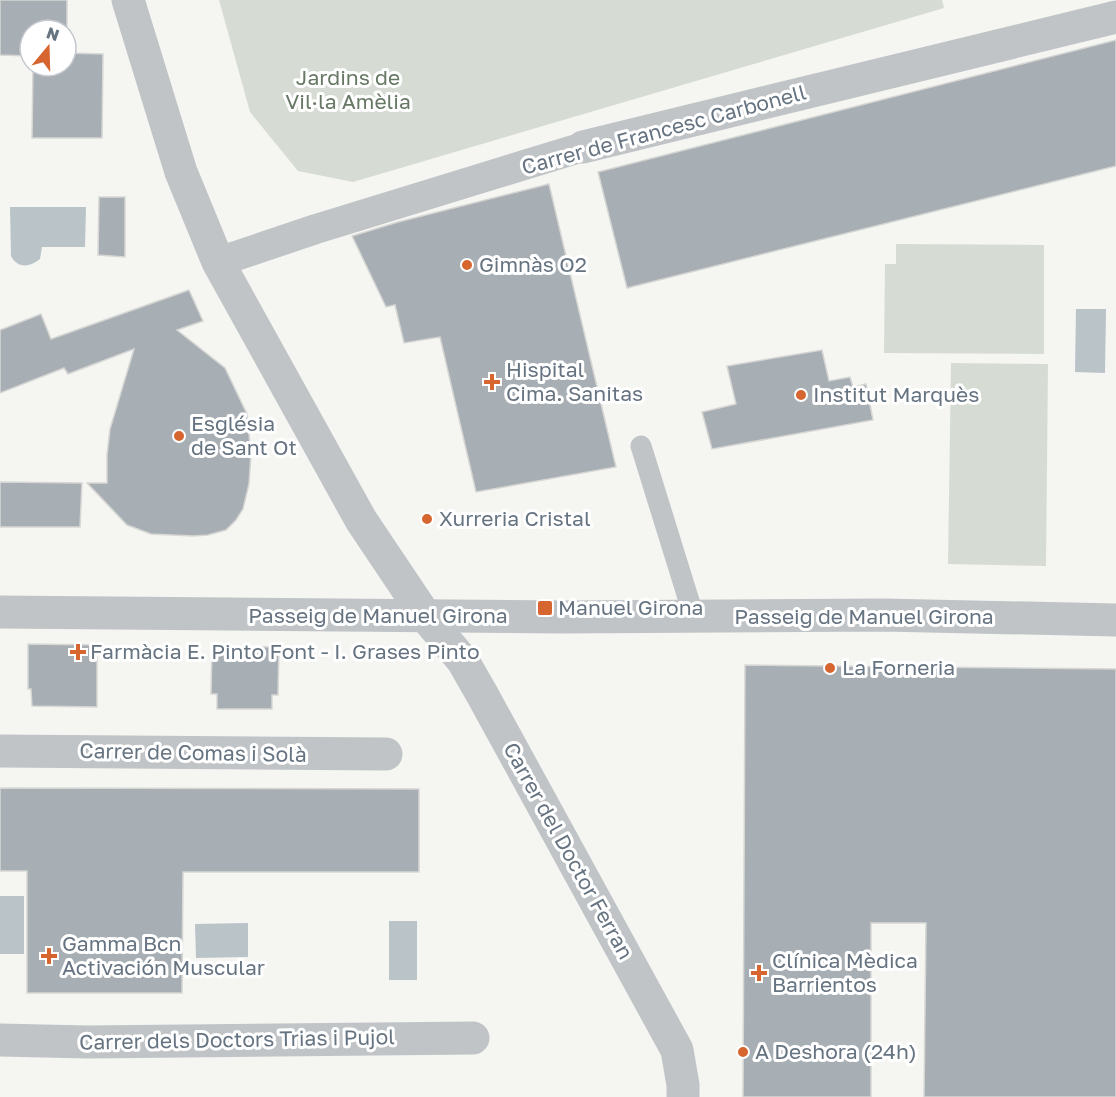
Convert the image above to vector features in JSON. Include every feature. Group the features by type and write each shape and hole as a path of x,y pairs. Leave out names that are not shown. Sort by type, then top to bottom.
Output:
{"street":[{"name":"Carrer del Doctor Ferran","path":"128,0 181,172 218,262 361,520 426,617 463,661 663,1022 677,1050 683,1097"},
{"name":"Carrer de Francesc Carbonell","path":"218,262 316,229 583,147 1116,17"},
{"name":"Passeig de Manuel Girona","path":"0,612 426,617 883,615 1116,620"},
{"name":"Carrer de Comas i Solà","path":"0,751 386,754"},
{"name":"Carrer dels Doctors Trias i Pujol","path":"0,1040 88,1042 473,1038"}],"lane":[{"path":"641,446 694,616"},
{"path":"632,466 640,474 645,492 662,513"}],"green space":[{"name":"Jardins de Vil·la Amèlia","path":"219,0 942,0 944,8 353,182 298,171 250,112"},
{"path":"896,244 1044,245 1044,354 884,353 885,264 896,264"},
{"path":"951,363 1048,364 1046,566 948,564"}],"shaded area":[{"path":"10,207 86,207 85,247 42,247 40,259 28,265 20,265 11,256"},
{"path":"1076,309 1106,309 1105,373 1075,372"},
{"path":"0,896 24,896 24,954 0,954"},
{"path":"389,921 417,921 417,980 389,980"},
{"path":"248,923 248,957 196,958 195,924"}],"building":[{"path":"0,0 67,0 67,18 18,18 18,56 0,55"},
{"path":"1116,40 1116,166 627,288 598,172"},
{"path":"78,53 103,54 102,138 32,138 33,78 78,78"},
{"path":"549,184 616,467 476,492 440,337 404,343 395,305 386,307 352,236"},
{"path":"99,197 125,197 125,257 98,255"},
{"name":"Església de Sant Ot","path":"189,290 203,321 177,330 225,368 247,414 251,454 249,484 243,509 226,530 193,536 151,534 127,525 87,483 107,483 110,429 134,349 68,374 64,368 0,393 0,330 41,314 51,339"},
{"name":"Institut Marquès","path":"822,350 829,381 850,377 853,387 866,384 873,420 712,449 702,412 736,404 727,366"},
{"path":"0,482 82,483 80,527 0,527"},
{"path":"28,644 97,645 97,707 32,706 31,689 28,689"},
{"path":"212,646 279,647 278,695 272,695 272,709 217,709 217,694 211,694"},
{"path":"745,665 1116,669 1116,1097 924,1097 926,923 871,923 871,1097 743,1097"},
{"path":"0,788 419,789 419,872 183,872 182,993 27,993 27,871 0,871"}],"place":[{"name":"Gimnàs O2","path":"467,265"},
{"name":"Hispital Cima. Sanitas","path":"492,382"},
{"name":"Institut Marquès","path":"801,395"},
{"name":"Església de Sant Ot","path":"179,436"},
{"name":"Xurreria Cristal","path":"427,519"},
{"name":"Manuel Girona","path":"545,608"},
{"name":"Farmàcia E. Pinto Font - I. Grases Pinto","path":"78,652"},
{"name":"La Forneria","path":"830,668"},
{"name":"Gamma Bcn Activación Muscular","path":"49,956"},
{"name":"Clínica Mèdica Barrientos","path":"759,973"},
{"name":"A Deshora (24h)","path":"743,1052"}]}
